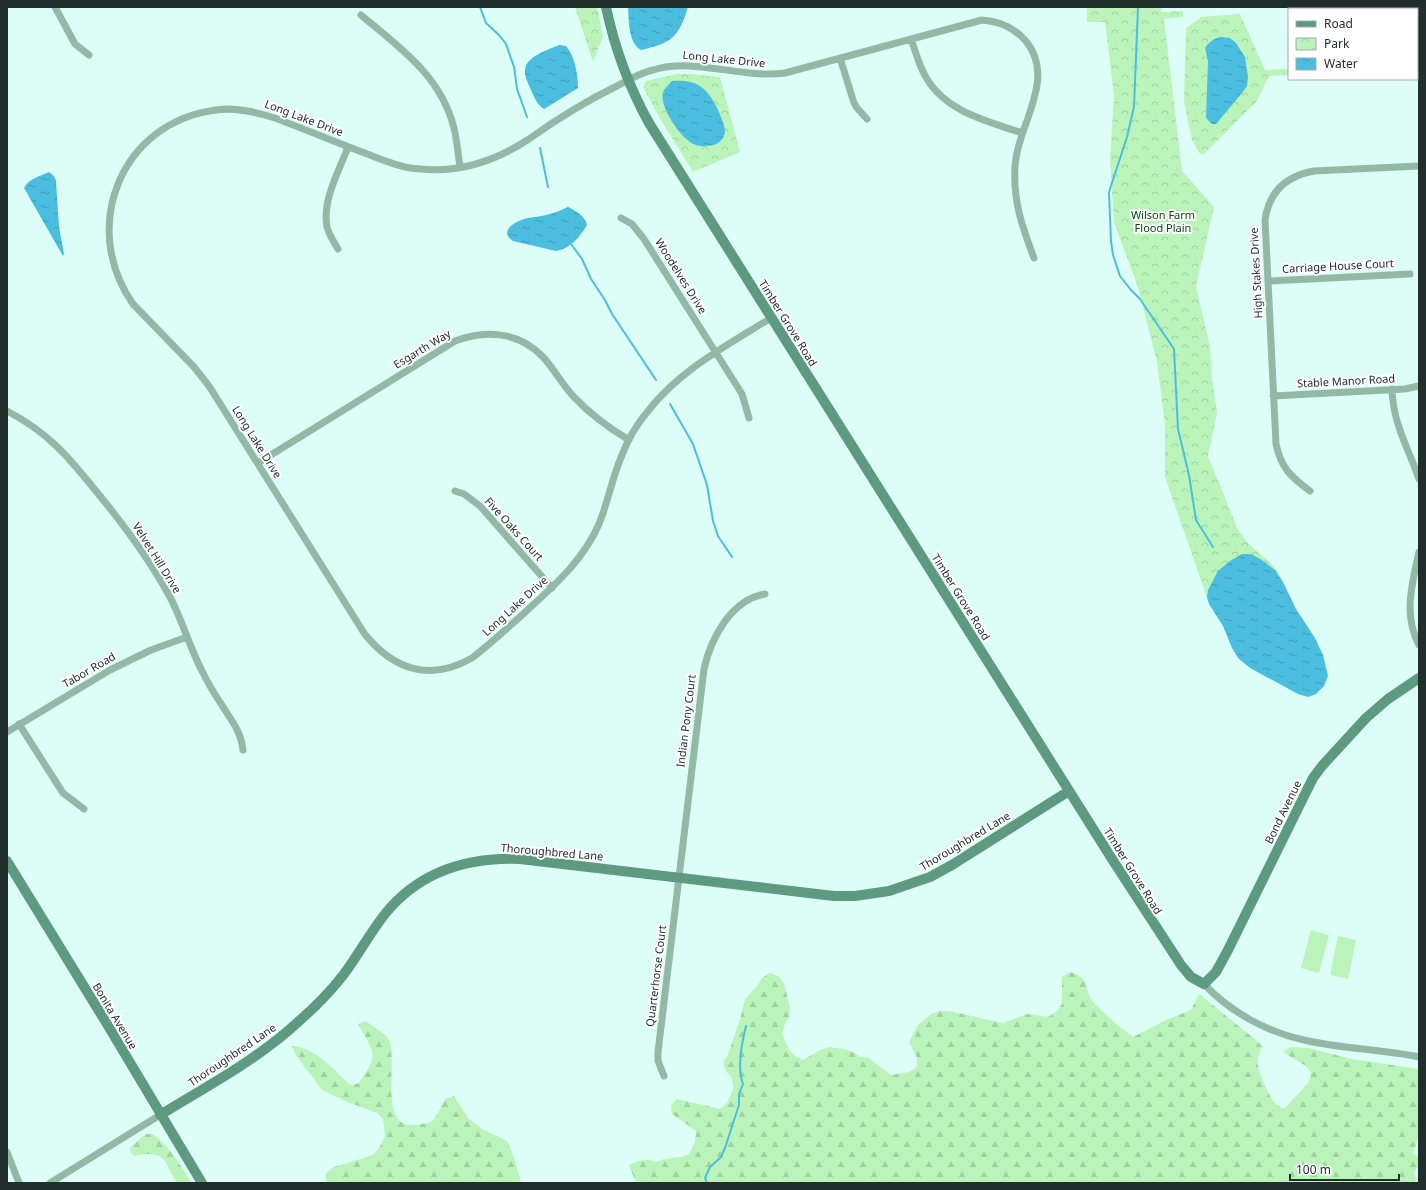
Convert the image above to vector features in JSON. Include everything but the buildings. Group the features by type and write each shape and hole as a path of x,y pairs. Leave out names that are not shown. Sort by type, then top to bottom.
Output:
{"street":[{"path":"55,7 75,44 89,55"},
{"name":"Timber Grove Road","path":"606,7 617,53 627,80 649,123 1069,792 1180,965 1191,977 1204,984 1217,997 1237,1012 1262,1025 1293,1037 1321,1044 1419,1057"},
{"path":"362,15 416,62 439,90 445,101 454,128 460,167"},
{"name":"Long Lake Drive","path":"771,318 684,374 647,412 629,440 617,469 603,514 593,535 574,564 552,588 483,650 462,663 435,670 423,670 397,663 384,655 364,633 206,382 194,367 133,304 120,281 111,252 109,218 116,186 131,160 142,147 153,137 171,125 200,112 229,109 257,112 390,163 406,167 435,170 484,162 511,150 565,114 627,80 641,73 654,69 678,66 697,66 771,75 785,73 982,20 997,22 1020,35 1037,60 1038,81 1035,96 1022,133 1015,164 1015,195 1019,215 1034,258"},
{"path":"911,38 920,66 927,79 935,91 944,99 954,107 970,115 1022,133"},
{"path":"840,58 854,103 868,119"},
{"path":"338,249 330,236 327,227 327,206 348,147"},
{"name":"High Stakes Drive","path":"1310,491 1288,473 1278,455 1276,444 1265,220 1266,210 1274,195 1286,181 1303,173 1314,171 1419,166"},
{"name":"Woodelves Drive","path":"621,218 632,224 644,239 742,394 749,418"},
{"name":"Carriage House Court","path":"1268,281 1410,274"},
{"name":"Esgarth Way","path":"258,463 455,341 478,334 503,335 525,343 535,350 549,365 563,385 587,410 629,440"},
{"name":"Stable Manor Road","path":"1273,396 1405,389 1419,386"},
{"path":"1392,389 1392,404 1395,417 1419,479"},
{"name":"Velvet Hill Drive","path":"7,411 33,426 60,448 136,540 163,584 199,665 210,686 239,732 243,750"},
{"name":"Five Oaks Court","path":"455,491 480,506 552,588"},
{"path":"1419,552 1411,587 1410,606 1411,624 1419,645"},
{"name":"Indian Pony Court","path":"679,878 700,691 706,658 714,639 726,620 750,598 765,594"},
{"name":"Tabor Road","path":"7,732 110,670 145,653 187,637"},
{"name":"Bond Avenue","path":"1204,984 1216,972 1228,950 1306,791 1318,772 1349,735 1366,718 1388,699 1419,678"},
{"path":"19,724 63,793 84,809"},
{"name":"Thoroughbred Lane","path":"50,1183 259,1054 297,1023 343,975 385,914 398,900 412,888 429,877 446,869 464,863 502,858 834,896 855,896 889,891 937,874 1069,792"},
{"name":"Bonita Avenue","path":"7,861 202,1183"},
{"name":"Quarterhorse Court","path":"664,1076 658,1061 658,1052 679,878"},
{"path":"7,1152 19,1183"}],"green space":[{"path":"575,7 597,7 603,36 593,62"},
{"name":"Wilson Farm Flood Plain","path":"1087,7 1161,7 1161,12 1183,11 1183,17 1164,19 1182,171 1214,207 1196,286 1210,347 1212,378 1217,412 1208,456 1238,530 1249,544 1274,566 1283,581 1288,599 1237,639 1210,606 1165,477 1165,424 1157,362 1138,287 1114,222 1110,159 1114,96 1105,22 1087,22"},
{"path":"1240,14 1265,70 1288,69 1288,75 1269,76 1257,101 1204,154 1200,154 1192,140 1184,101 1186,28 1200,17"},
{"path":"677,74 720,77 740,152 693,172 658,115 643,87 646,81"},
{"path":"1311,930 1329,935 1319,973 1301,968"},
{"path":"1338,936 1356,940 1348,979 1330,975"},
{"path":"1070,972 1082,978 1091,999 1095,1004 1133,1037 1166,1020 1191,1010 1199,994 1262,1046 1258,1060 1260,1074 1273,1101 1284,1109 1309,1082 1311,1073 1306,1066 1283,1052 1290,1047 1309,1048 1351,1059 1419,1069 1419,1124 1416,1145 1413,1153 1419,1157 1419,1166 1414,1172 1417,1183 636,1183 629,1165 638,1161 648,1160 656,1162 664,1159 681,1157 689,1154 695,1142 696,1131 672,1114 671,1105 677,1099 720,1109 727,1103 734,1087 731,1077 726,1071 723,1062 728,1055 745,999 758,985 762,978 770,973 778,976 784,983 790,1008 789,1017 782,1034 789,1050 795,1056 803,1060 820,1050 829,1047 844,1049 853,1052 860,1057 869,1058 891,1075 909,1072 917,1067 917,1058 909,1042 918,1025 931,1014 940,1011 949,1011 1003,1023 1027,1014 1048,1017 1057,1011 1062,1004 1062,977"},
{"path":"366,1021 381,1031 388,1038 391,1047 392,1104 396,1116 403,1123 415,1125 431,1122 445,1099 454,1096 468,1118 482,1129 507,1141 514,1157 521,1183 326,1183 326,1173 334,1167 371,1156 378,1150 385,1136 383,1119 377,1113 345,1101 322,1090 295,1054 292,1046 309,1050 324,1060 350,1085 359,1083 370,1066 372,1059 371,1048 358,1024"},
{"path":"147,1134 152,1134 164,1144 192,1183 177,1183 166,1163 158,1156 153,1154 145,1154 134,1156 131,1153 130,1148"}],"water":[{"path":"628,7 688,7 681,25 673,37 660,45 641,50 637,47 631,37"},
{"path":"1216,38 1230,38 1236,43 1245,57 1248,77 1247,86 1242,93 1216,124 1212,124 1206,118 1208,61 1205,48"},
{"path":"559,45 566,46 572,55 577,72 578,88 544,109 539,105 534,97 526,79 526,65 533,57"},
{"path":"672,81 696,84 702,87 711,97 719,112 725,130 724,136 718,143 707,146 696,145 684,137 678,130 668,115 663,99 665,88"},
{"path":"49,172 54,176 56,181 59,227 64,254 63,256 24,188 31,180"},
{"path":"568,207 582,216 587,225 578,238 566,248 556,251 513,241 507,233 510,226 519,221 550,214"},
{"path":"1242,554 1251,554 1275,570 1284,584 1296,609 1315,638 1323,655 1328,676 1324,686 1316,694 1308,697 1298,694 1250,668 1238,658 1232,648 1223,626 1209,604 1207,597 1208,590 1218,571 1230,561"}],"waterway":[{"path":"480,7 486,23 506,44 514,67 517,89 527,117"},
{"path":"1138,7 1134,107 1127,137 1109,192 1111,241 1113,255 1120,276 1140,299 1174,349 1178,429 1189,475 1196,520 1213,547"},
{"path":"540,148 548,187"},
{"path":"571,244 582,259 591,279 605,300 612,314 656,380"},
{"path":"670,404 693,444 707,485 713,521 718,536 732,557"},
{"path":"707,1183 705,1178 710,1167 721,1157 739,1105 739,1094 743,1084 740,1063 746,1026"}]}
